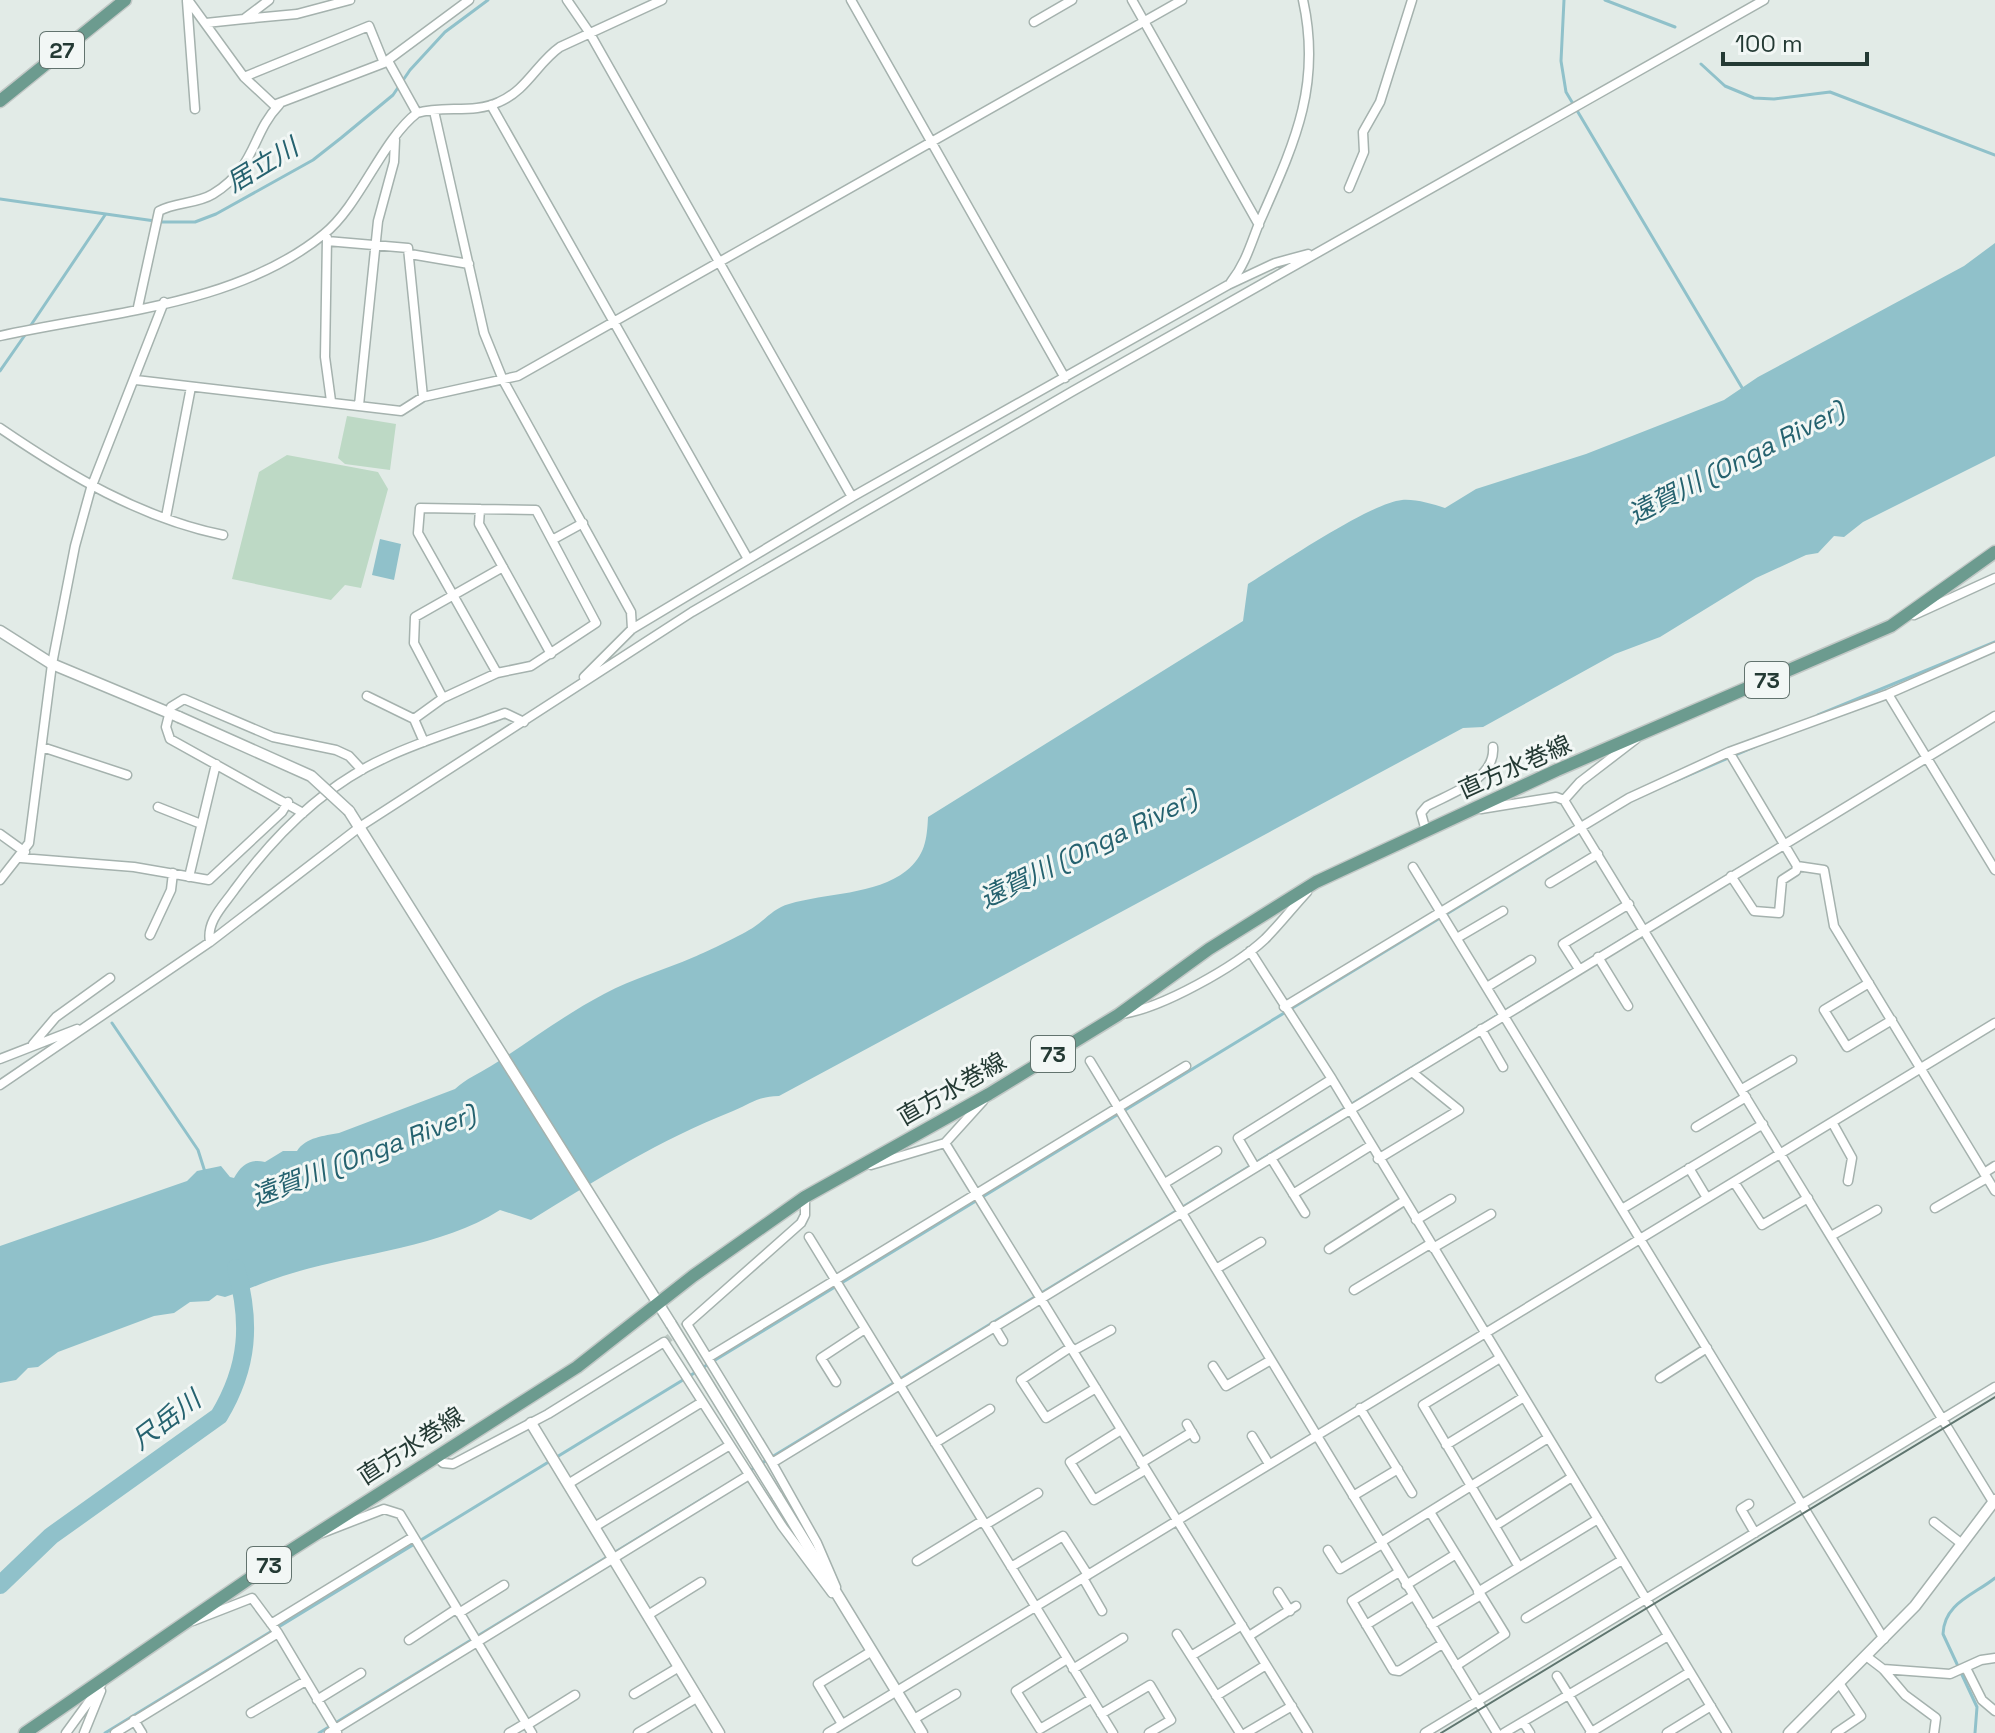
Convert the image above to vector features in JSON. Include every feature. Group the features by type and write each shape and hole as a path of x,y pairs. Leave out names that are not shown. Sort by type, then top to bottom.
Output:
{"main road":[{"name":"27","path":"0,101 125,0"},
{"name":"直方水巻線","path":"25,1733 317,1533 577,1367 656,1298 805,1197 989,1094 1118,1015 1209,949 1316,882 1891,626 1995,552"}],"street":[{"path":"188,0 244,77 270,104 279,105 386,62 469,0"},
{"path":"188,0 195,109"},
{"path":"244,19 269,0"},
{"path":"206,23 297,14 350,0"},
{"path":"567,0 589,32 852,497"},
{"path":"0,336 164,302 239,282 326,237 417,113 491,105 531,80 550,54 589,32 662,0"},
{"path":"851,0 1065,378"},
{"path":"1034,22 1072,0"},
{"path":"1132,0 1259,225"},
{"path":"136,380 401,411 423,397 503,380 613,322 1182,0"},
{"path":"1228,285 1241,269 1305,108 1311,61 1303,0"},
{"path":"1349,188 1364,152 1363,132 1380,102 1412,0"},
{"path":"0,1085 210,942 361,826 692,612 1317,252 1764,0"},
{"path":"244,77 369,26 386,62 417,113"},
{"path":"138,307 144,269 161,208 208,197 226,186 244,166 279,105"},
{"path":"491,105 748,559"},
{"path":"434,111 484,333 503,380 631,612 632,629"},
{"path":"359,405 376,242 381,206 394,162 395,140"},
{"path":"326,237 404,245 410,254 423,397"},
{"path":"326,237 325,357 331,401"},
{"path":"569,690 632,629 852,497 1228,285 1275,263 1317,252"},
{"path":"410,254 469,264"},
{"path":"0,880 23,855 35,810 52,664 75,546 91,488 136,380 164,302"},
{"path":"166,517 191,387"},
{"path":"0,428 91,488 223,535"},
{"path":"414,719 443,698 497,673 531,666 596,623 536,510 420,508 418,533 497,673"},
{"path":"480,509 479,524 551,654"},
{"path":"552,540 583,523"},
{"path":"443,698 414,643 415,617 503,567"},
{"path":"1891,626 1995,578"},
{"path":"0,631 52,664 311,776 349,811 371,841 656,1298 922,1733"},
{"path":"1286,1010 1580,825 1629,798 1888,694 1995,647"},
{"path":"1888,694 1995,870"},
{"path":"367,696 414,719 424,742"},
{"path":"174,716 171,707 184,699 273,737 336,750 349,756 362,770"},
{"path":"210,942 210,924 249,871 303,813 362,770 424,742 505,713 515,715 524,722"},
{"path":"174,716 166,727 170,739 303,813"},
{"path":"769,1459 994,1326 1181,1208 1254,1164 1271,1158 1348,1107 1412,1072 1577,967 1995,716"},
{"path":"1564,800 1580,782 1642,735"},
{"path":"42,747 127,775"},
{"path":"1426,831 1421,813 1427,806 1480,777 1492,763 1493,747"},
{"path":"1730,756 1797,866 1824,870 1834,926 1995,1191"},
{"path":"189,877 216,764"},
{"path":"1474,810 1556,797 1564,800 1994,1501 1915,1606 1789,1733"},
{"path":"0,834 23,855 209,880 282,812 288,802"},
{"path":"158,807 201,824"},
{"path":"1550,883 1598,854"},
{"path":"1731,876 1754,911 1779,913 1782,880 1796,871 1797,866"},
{"path":"1413,867 1884,1639"},
{"path":"150,935 171,890 173,873"},
{"path":"1118,1015 1136,1012 1172,995 1250,951 1316,882"},
{"path":"1577,967 1563,944 1629,904"},
{"path":"1457,938 1503,911"},
{"path":"1250,951 1332,1079 1727,1733"},
{"path":"1598,957 1628,1006"},
{"path":"1487,987 1531,960"},
{"path":"33,1044 56,1017 110,978"},
{"path":"1869,983 1824,1010 1847,1047 1892,1020"},
{"path":"828,1733 1995,1023"},
{"path":"0,1059 86,1026"},
{"path":"1481,1029 1503,1067"},
{"path":"1696,1127 1792,1060"},
{"path":"1090,1061 1497,1733"},
{"path":"711,1360 1121,1111 1186,1066"},
{"path":"1378,1159 1459,1110 1412,1072"},
{"path":"1254,1164 1238,1138 1332,1079"},
{"path":"859,1168 945,1143 989,1094"},
{"path":"1832,1122 1852,1158 1848,1181"},
{"path":"1622,1209 1763,1124"},
{"path":"945,1143 1308,1733"},
{"path":"1293,1194 1370,1146"},
{"path":"1165,1183 1217,1151"},
{"path":"1271,1158 1305,1213"},
{"path":"1935,1208 1995,1166"},
{"path":"1689,1168 1707,1198"},
{"path":"1734,1182 1762,1225 1808,1198"},
{"path":"805,1197 805,1215 801,1223 687,1324 817,1543 841,1602"},
{"path":"1416,1220 1451,1199"},
{"path":"1329,1249 1404,1201"},
{"path":"1831,1236 1877,1210"},
{"path":"1354,1290 1491,1214"},
{"path":"809,1237 1113,1733"},
{"path":"1216,1269 1261,1242"},
{"path":"994,1326 1003,1341"},
{"path":"836,1382 821,1358 865,1329"},
{"path":"1096,1388 1046,1418 1021,1380 1111,1330"},
{"path":"435,1455 443,1463 453,1464 531,1423 664,1342 819,1578 841,1602"},
{"path":"1660,1378 1707,1348"},
{"path":"1500,1358 1423,1405 1519,1567"},
{"path":"1213,1366 1226,1386 1271,1360"},
{"path":"1425,1733 1995,1387"},
{"path":"1446,1445 1524,1397"},
{"path":"568,1484 702,1402"},
{"path":"1360,1408 1412,1493"},
{"path":"935,1443 990,1409"},
{"path":"531,1423 614,1554 719,1733"},
{"path":"1121,1430 1070,1462 1094,1500 1192,1432"},
{"path":"1252,1436 1269,1464"},
{"path":"1328,1550 1340,1569 1548,1438"},
{"path":"596,1526 730,1445"},
{"path":"1353,1496 1398,1469"},
{"path":"183,1623 252,1598 275,1629 333,1729 747,1472"},
{"path":"1495,1526 1572,1477"},
{"path":"917,1561 1038,1493"},
{"path":"1749,1504 1741,1509 1755,1533"},
{"path":"317,1533 336,1531 384,1509 400,1514 528,1727"},
{"path":"1430,1512 1505,1634 1456,1666"},
{"path":"1431,1625 1598,1519"},
{"path":"1934,1522 1962,1544"},
{"path":"1011,1567 1063,1536 1102,1611"},
{"path":"115,1733 416,1540"},
{"path":"1406,1585 1456,1554"},
{"path":"1526,1618 1622,1560"},
{"path":"1399,1572 1352,1601 1366,1625 1393,1670 1399,1671 1442,1644"},
{"path":"648,1615 701,1582"},
{"path":"409,1640 504,1585"},
{"path":"1249,1636 1293,1608 1278,1592"},
{"path":"1366,1625 1413,1596"},
{"path":"1191,1656 1242,1625"},
{"path":"1177,1634 1240,1733"},
{"path":"1504,1733 1668,1636"},
{"path":"1073,1669 1123,1638"},
{"path":"842,1724 818,1684 872,1651"},
{"path":"1866,1656 1883,1669 1905,1695 1936,1718 1934,1733"},
{"path":"1883,1669 1950,1674 1981,1660 1995,1658"},
{"path":"1067,1659 1016,1691 1040,1729 1091,1699"},
{"path":"1216,1696 1266,1665"},
{"path":"634,1694 679,1667"},
{"path":"1963,1669 1982,1700 1995,1711"},
{"path":"1557,1676 1591,1733 1690,1672"},
{"path":"317,1700 361,1673"},
{"path":"66,1733 105,1679"},
{"path":"84,1733 105,1679"},
{"path":"251,1713 304,1682"},
{"path":"1836,1733 1861,1716 1839,1683"},
{"path":"1101,1714 1150,1685 1171,1720 1149,1733"},
{"path":"914,1719 956,1694"},
{"path":"509,1733 528,1727 575,1695"},
{"path":"638,1733 698,1697"},
{"path":"1246,1733 1292,1706"},
{"path":"1667,1733 1711,1706"},
{"path":"134,1720 142,1733"},
{"path":"1523,1722 1530,1733"}],"green space":[{"path":"347,416 396,424 390,470 345,464 338,458"},
{"path":"287,455 378,472 388,489 361,588 345,585 331,600 232,579 259,472"}],"water":[{"name":"遠賀川 (Onga River)","path":"1995,243 1995,456 1863,522 1844,537 1834,536 1818,553 1806,555 1756,578 1660,637 1615,654 1483,727 1463,728 779,1096 755,1101 654,1148 531,1220 500,1210 449,1234 310,1268 225,1297 217,1295 209,1301 190,1302 174,1313 154,1316 58,1352 38,1367 28,1368 16,1380 0,1383 0,1246 187,1181 197,1171 221,1166 234,1178 250,1162 265,1162 283,1151 297,1151 310,1140 339,1133 455,1089 589,1002 626,983 725,943 784,906 865,889 894,879 906,871 921,853 926,840 928,817 1243,621 1248,584 1325,536 1369,512 1402,500 1445,508 1476,489 1586,454 1724,400 1758,377 1964,266"},
{"path":"380,539 401,544 394,580 372,575"}],"waterway":[{"name":"居立川","path":"0,199 162,222 195,222 216,214 313,160 341,138 393,95 410,70 445,32 488,0"},
{"path":"1564,0 1561,61 1566,92 1744,391"},
{"path":"1605,0 1675,27"},
{"path":"1701,64 1725,86 1754,98 1774,99 1830,92 1995,155"},
{"path":"29,328 105,215"},
{"path":"0,371 25,335"},
{"path":"1818,715 1995,642"},
{"path":"1675,781 1756,746"},
{"path":"702,1368 1576,835"},
{"path":"749,1471 1761,855"},
{"path":"112,1023 198,1150 205,1172"},
{"name":"尺岳川","path":"0,1585 51,1536 219,1416 236,1379 244,1344 244,1307 236,1268"},
{"path":"105,1733 696,1372"},
{"path":"319,1733 712,1493"},
{"path":"1975,1733 1977,1707 1943,1634 1954,1607 1995,1578"}],"tunnel":[{"path":"664,1342 687,1324"}],"tram line":[{"path":"1441,1733 1995,1397"}]}
